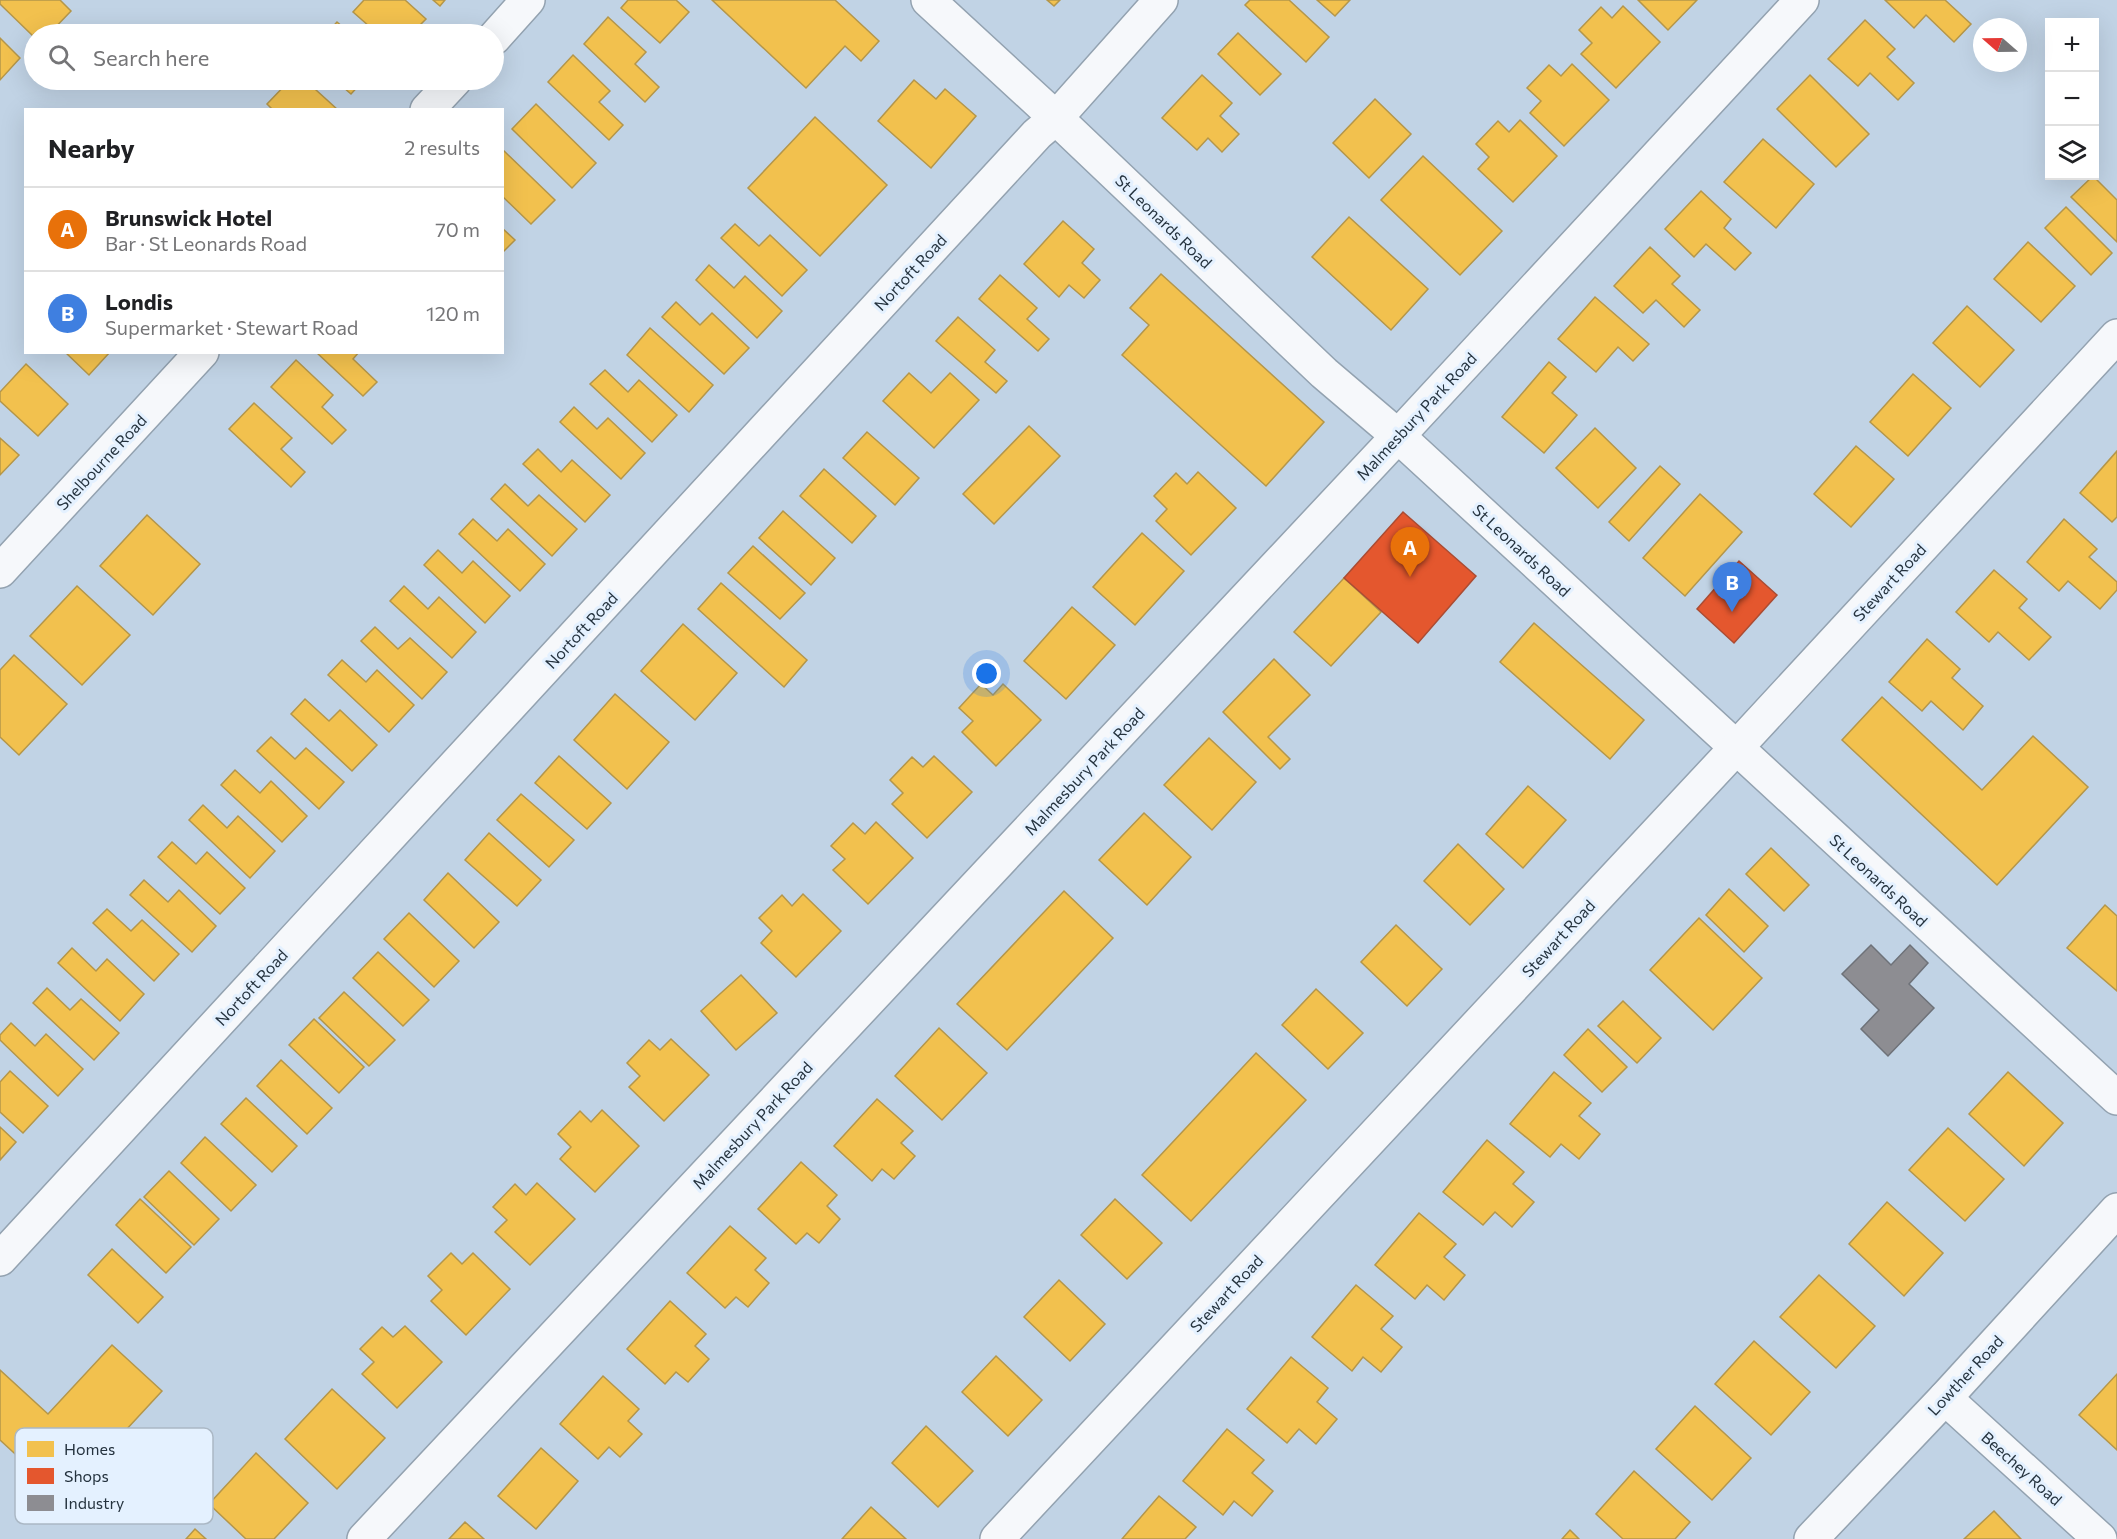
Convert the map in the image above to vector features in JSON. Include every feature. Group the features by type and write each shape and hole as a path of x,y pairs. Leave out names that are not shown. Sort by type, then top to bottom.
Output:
{"street":[{"path":"504,27 528,0"},
{"name":"St Leonards Road","path":"928,0 1056,118 1324,373 1398,436 2117,1098"},
{"name":"Nortoft Road","path":"0,1259 1029,143 1056,118 1161,0"},
{"name":"Malmesbury Park Road","path":"364,1539 1398,436 1802,0"},
{"path":"429,108 446,90"},
{"name":"Stewart Road","path":"997,1539 1736,748 2117,336"},
{"name":"Shelbourne Road","path":"0,571 200,354"},
{"name":"Lowther Road","path":"1811,1539 1945,1398 2117,1210"},
{"name":"Beechey Road","path":"1945,1398 2100,1539"}],"building: Homes":[{"path":"0,0 60,0 71,11 59,24 24,24 24,27 0,4"},
{"path":"364,0 405,0 426,19 421,24 367,24 353,12"},
{"path":"433,0 445,0 440,6"},
{"path":"628,0 676,0 689,12 660,43 621,8"},
{"path":"712,0 835,0 879,41 861,61 845,46 806,88"},
{"path":"1047,0 1060,0 1054,6"},
{"path":"1250,0 1289,0 1329,37 1306,62 1245,5"},
{"path":"1317,0 1350,0 1335,16"},
{"path":"1638,0 1697,0 1668,30"},
{"path":"1885,0 1945,0 1971,24 1954,42 1926,15 1914,28"},
{"path":"1623,6 1660,42 1616,88 1581,54 1592,43 1579,30 1601,7 1612,18"},
{"path":"608,17 646,52 635,64 659,87 645,102 584,44"},
{"path":"1865,20 1895,49 1887,57 1914,83 1898,100 1870,73 1858,86 1828,59"},
{"path":"1238,33 1281,74 1260,95 1218,54"},
{"path":"0,38 20,58 0,80"},
{"path":"573,55 610,91 599,102 623,125 609,140 548,82"},
{"path":"1572,64 1609,100 1564,146 1530,113 1541,101 1527,88 1549,65 1561,76"},
{"path":"1202,75 1232,103 1220,116 1239,134 1222,152 1208,138 1197,150 1162,118"},
{"path":"1810,75 1869,134 1836,167 1777,109"},
{"path":"914,80 936,99 945,89 976,116 931,168 878,121"},
{"path":"280,90 316,90 336,108 271,108 267,104"},
{"path":"1375,99 1411,134 1369,178 1333,143"},
{"path":"536,104 596,163 572,188 512,129"},
{"path":"815,117 887,185 820,256 748,188"},
{"path":"1520,120 1557,156 1513,202 1478,169 1489,157 1476,144 1498,121 1509,132"},
{"path":"1763,139 1814,184 1776,228 1724,182"},
{"path":"504,151 555,200 531,224 504,198"},
{"path":"1423,156 1502,231 1460,275 1381,200"},
{"path":"2089,180 2097,180 2117,200 2117,242 2071,197"},
{"path":"1701,191 1731,219 1724,228 1751,253 1735,270 1706,244 1694,257 1665,229"},
{"path":"2066,207 2112,253 2091,275 2045,228"},
{"path":"1349,217 1428,289 1391,330 1312,257"},
{"path":"1063,221 1094,249 1082,263 1100,280 1084,298 1069,285 1059,297 1024,264"},
{"path":"735,224 759,246 770,235 807,270 782,296 721,238"},
{"path":"504,230 515,240 504,251"},
{"path":"2028,242 2075,286 2041,322 1994,279"},
{"path":"1650,247 1680,276 1672,284 1700,310 1684,327 1656,300 1643,313 1614,286"},
{"path":"709,265 734,288 745,276 782,311 757,338 696,280"},
{"path":"1161,274 1324,422 1266,486 1122,355 1149,325 1130,308"},
{"path":"1000,275 1037,308 1027,319 1049,339 1038,351 979,299"},
{"path":"1595,297 1649,344 1633,361 1618,347 1596,372 1558,339"},
{"path":"676,302 700,325 712,313 749,348 724,374 662,317"},
{"path":"1967,306 2014,350 1980,387 1933,343"},
{"path":"958,317 995,350 985,362 1007,381 996,393 936,341"},
{"path":"650,328 713,385 689,412 627,355"},
{"path":"67,354 108,354 89,375"},
{"path":"318,354 357,354 353,359 377,382 363,396"},
{"path":"296,360 333,395 322,407 346,430 332,444 271,387"},
{"path":"1549,362 1566,377 1552,393 1577,415 1544,453 1502,417"},
{"path":"26,364 68,404 38,436 0,401 0,392"},
{"path":"605,370 628,392 639,380 677,415 652,442 590,384"},
{"path":"909,373 931,393 950,373 979,400 934,448 883,401"},
{"path":"1913,374 1951,408 1908,456 1870,422"},
{"path":"254,403 292,438 281,449 305,472 291,487 229,429"},
{"path":"574,407 597,429 608,418 645,453 621,479 560,422"},
{"path":"1029,426 1060,456 994,524 963,494"},
{"path":"1595,428 1636,468 1598,508 1556,468"},
{"path":"867,432 919,478 895,505 843,458"},
{"path":"0,438 19,455 0,475"},
{"path":"1856,446 1894,479 1851,527 1814,494"},
{"path":"538,449 561,472 572,460 610,495 585,522 523,464"},
{"path":"2117,451 2117,517 2112,522 2080,493"},
{"path":"1660,466 1680,484 1629,541 1609,522"},
{"path":"824,469 876,516 852,543 800,496"},
{"path":"1198,472 1236,508 1191,555 1156,521 1167,509 1154,496 1176,473 1187,484"},
{"path":"505,484 528,506 539,495 577,529 552,556 491,499"},
{"path":"1700,494 1742,532 1685,596 1643,558"},
{"path":"783,511 835,558 811,585 759,538"},
{"path":"147,515 200,564 153,615 100,566"},
{"path":"473,519 497,541 508,529 545,564 520,591 459,534"},
{"path":"2064,519 2097,549 2089,557 2117,582 2117,590 2100,609 2068,581 2059,591 2027,562"},
{"path":"1142,533 1184,571 1135,625 1093,587"},
{"path":"753,546 805,593 780,619 728,573"},
{"path":"438,550 462,573 473,561 510,596 485,623 424,565"},
{"path":"1994,570 2027,599 2019,608 2051,637 2029,660 1998,632 1989,642 1956,612"},
{"path":"1344,578 1381,612 1331,666 1294,632"},
{"path":"721,583 807,660 784,687 698,609"},
{"path":"77,586 130,635 82,685 30,636"},
{"path":"404,586 428,609 439,597 476,632 452,658 390,601"},
{"path":"1072,607 1115,645 1066,699 1024,661"},
{"path":"1534,623 1644,720 1610,759 1500,662"},
{"path":"683,624 737,673 695,720 641,671"},
{"path":"375,627 398,649 410,638 447,672 422,699 361,641"},
{"path":"1927,639 1960,669 1952,678 1983,706 1963,730 1931,701 1922,711 1889,682"},
{"path":"14,655 67,704 19,755 0,737 0,670"},
{"path":"1274,659 1310,695 1268,737 1290,759 1280,769 1223,712"},
{"path":"342,660 366,682 377,670 414,705 389,732 328,675"},
{"path":"981,684 993,695 1003,684 1041,720 996,766 962,732 973,721 959,708"},
{"path":"615,694 669,742 627,789 574,740"},
{"path":"1882,697 1982,790 2033,736 2088,787 1997,885 1842,740"},
{"path":"305,699 329,721 340,710 377,745 352,771 291,714"},
{"path":"271,737 295,759 306,748 344,782 319,809 257,751"},
{"path":"1209,738 1256,782 1212,830 1164,785"},
{"path":"559,756 611,803 587,829 535,783"},
{"path":"934,756 972,792 927,838 892,804 903,793 890,780 912,757 923,767"},
{"path":"235,770 260,793 271,781 307,816 282,842 221,785"},
{"path":"1528,786 1566,820 1523,868 1486,834"},
{"path":"521,794 574,840 549,867 497,820"},
{"path":"203,805 227,828 238,816 275,851 250,878 189,820"},
{"path":"1144,813 1191,857 1147,905 1099,860"},
{"path":"876,822 913,858 868,904 833,870 845,859 831,846 853,823 865,834"},
{"path":"489,833 541,880 517,906 465,860"},
{"path":"172,842 196,864 207,852 245,888 220,914 158,857"},
{"path":"1458,844 1504,889 1470,925 1424,881"},
{"path":"1771,848 1809,885 1784,911 1746,874"},
{"path":"448,873 499,922 474,948 424,900"},
{"path":"144,880 168,902 179,890 216,926 192,952 130,895"},
{"path":"1729,889 1768,926 1744,952 1706,915"},
{"path":"1064,891 1113,938 1007,1050 957,1004"},
{"path":"803,894 841,931 796,977 761,943 772,931 759,918 782,895 792,906"},
{"path":"2105,905 2117,916 2117,991 2067,948"},
{"path":"107,909 131,931 142,920 179,954 154,981 93,923"},
{"path":"409,913 459,961 434,987 384,939"},
{"path":"1699,918 1762,978 1713,1030 1650,970"},
{"path":"1396,925 1442,969 1407,1006 1361,962"},
{"path":"72,948 96,971 107,959 144,994 120,1021 58,963"},
{"path":"378,952 429,1000 403,1026 353,978"},
{"path":"741,975 777,1013 736,1050 701,1011"},
{"path":"47,988 70,1010 81,999 119,1033 94,1060 33,1003"},
{"path":"1316,989 1363,1033 1328,1069 1282,1025"},
{"path":"344,992 395,1040 369,1066 319,1018"},
{"path":"1623,1001 1661,1038 1637,1063 1598,1026"},
{"path":"314,1019 364,1067 339,1093 289,1045"},
{"path":"11,1023 35,1046 46,1034 83,1069 58,1096 0,1040 0,1035"},
{"path":"939,1028 987,1073 942,1120 895,1076"},
{"path":"1588,1029 1627,1067 1602,1092 1564,1055"},
{"path":"671,1039 709,1075 664,1121 629,1087 640,1076 627,1063 649,1040 660,1050"},
{"path":"1256,1053 1306,1100 1191,1221 1142,1175"},
{"path":"281,1060 332,1108 307,1134 257,1086"},
{"path":"10,1071 48,1106 23,1133 0,1112 0,1082"},
{"path":"1554,1072 1591,1103 1579,1116 1600,1134 1579,1159 1561,1144 1550,1157 1510,1124"},
{"path":"2008,1072 2063,1123 2024,1166 1969,1114"},
{"path":"246,1098 297,1146 272,1172 221,1124"},
{"path":"877,1099 913,1131 901,1143 915,1156 894,1179 882,1169 872,1181 834,1146"},
{"path":"602,1110 639,1146 595,1192 560,1159 571,1147 558,1134 580,1111 591,1122"},
{"path":"0,1127 16,1142 0,1160"},
{"path":"1948,1128 2004,1179 1965,1221 1909,1170"},
{"path":"205,1137 256,1185 231,1211 181,1163"},
{"path":"1487,1140 1524,1172 1513,1184 1534,1202 1512,1227 1495,1212 1483,1225 1443,1192"},
{"path":"801,1162 837,1195 827,1206 840,1219 819,1243 807,1233 796,1244 758,1209"},
{"path":"169,1171 219,1219 194,1245 144,1197"},
{"path":"537,1183 575,1219 530,1265 495,1232 507,1220 493,1207 515,1184 526,1195"},
{"path":"140,1199 191,1247 166,1273 116,1225"},
{"path":"1115,1199 1162,1243 1127,1279 1081,1235"},
{"path":"1887,1202 1943,1253 1904,1296 1849,1244"},
{"path":"1419,1213 1456,1244 1444,1257 1465,1275 1444,1300 1427,1285 1415,1299 1375,1265"},
{"path":"730,1226 766,1258 755,1270 769,1283 748,1307 736,1297 725,1308 687,1273"},
{"path":"112,1249 163,1297 138,1323 88,1275"},
{"path":"451,1253 462,1264 473,1253 510,1289 466,1335 431,1301 442,1290 428,1276"},
{"path":"1819,1275 1875,1326 1836,1368 1780,1317"},
{"path":"1059,1280 1105,1324 1070,1361 1024,1317"},
{"path":"1356,1285 1393,1316 1381,1329 1402,1347 1381,1372 1363,1357 1352,1371 1312,1337"},
{"path":"670,1301 706,1334 695,1346 709,1359 688,1382 676,1372 665,1384 627,1349"},
{"path":"405,1326 442,1362 397,1408 362,1374 374,1362 360,1349 382,1327 393,1337"},
{"path":"1754,1341 1810,1392 1771,1435 1715,1384"},
{"path":"112,1345 162,1391 128,1428 15,1428 15,1454 0,1440 0,1370 48,1414"},
{"path":"996,1356 1042,1400 1008,1436 962,1392"},
{"path":"1291,1357 1328,1388 1317,1402 1337,1419 1316,1444 1299,1429 1287,1443 1247,1409"},
{"path":"2117,1374 2117,1450 2079,1415"},
{"path":"603,1376 639,1409 628,1421 642,1434 620,1457 609,1447 598,1459 560,1424"},
{"path":"332,1389 385,1438 337,1489 285,1439"},
{"path":"1695,1406 1751,1458 1712,1500 1656,1449"},
{"path":"926,1426 973,1471 938,1507 892,1463"},
{"path":"1227,1429 1264,1460 1252,1473 1273,1491 1252,1516 1234,1501 1223,1515 1183,1481"},
{"path":"541,1448 578,1481 536,1529 498,1496"},
{"path":"256,1453 308,1503 274,1539 246,1539 213,1508 213,1500"},
{"path":"1634,1471 1690,1522 1675,1539 1623,1539 1596,1514"},
{"path":"1159,1496 1196,1527 1185,1539 1122,1539"},
{"path":"871,1507 906,1539 842,1539"},
{"path":"1994,1511 2021,1539 1964,1539"},
{"path":"465,1522 484,1539 449,1539"},
{"path":"195,1529 206,1539 186,1539"},
{"path":"1570,1530 1579,1539 1562,1539"}],"building: Shops":[{"path":"1403,512 1476,576 1418,643 1344,578"},
{"path":"1739,561 1777,595 1734,643 1697,609"}],"building: Industry":[{"path":"1871,945 1891,965 1910,945 1928,963 1909,984 1934,1008 1888,1056 1861,1029 1879,1010 1842,974"}],"place":[{"name":"Brunswick Hotel","path":"1410,577"},
{"name":"Londis","path":"1732,612"}]}
